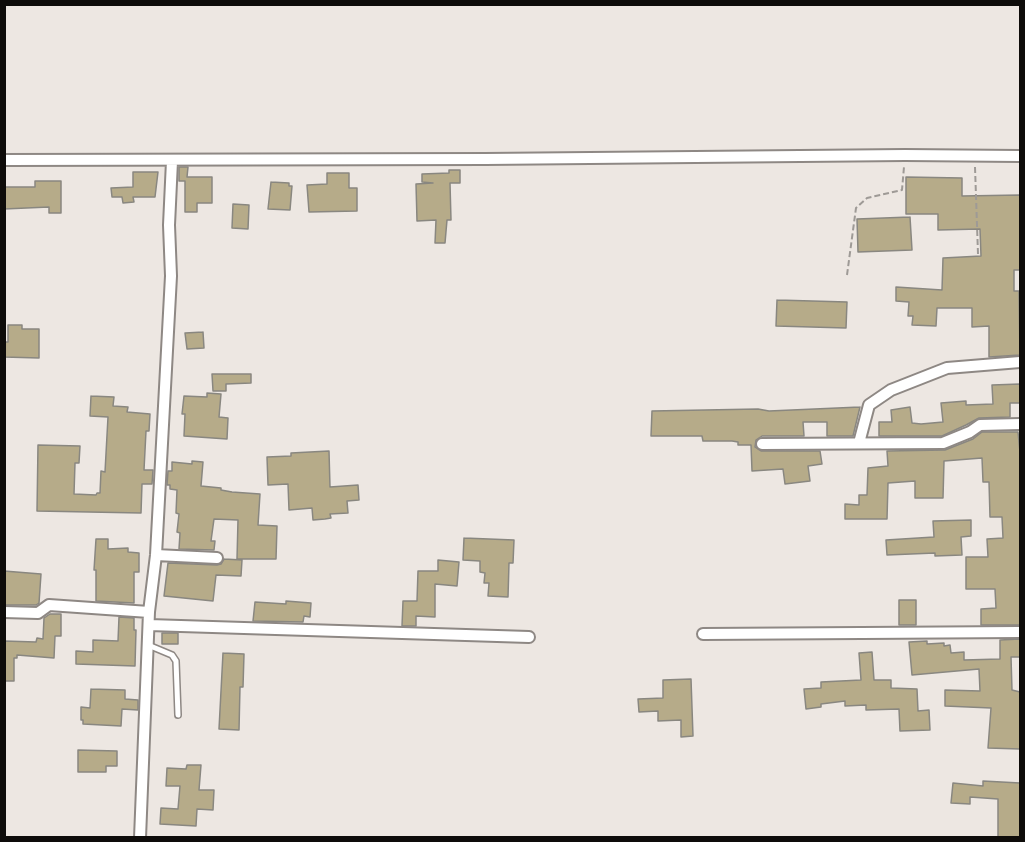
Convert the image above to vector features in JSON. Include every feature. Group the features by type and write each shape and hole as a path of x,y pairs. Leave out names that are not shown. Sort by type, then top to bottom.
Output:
{"street":[{"path":"4,160 1020,156"},
{"path":"140,837 149,612 156,555 171,276 172,161"},
{"path":"859,443 869,405 891,390 921,376 947,368 1020,362"},
{"path":"762,444 944,443 980,425 1020,424"},
{"path":"156,555 218,558"},
{"path":"4,612 38,613 49,605 149,612"},
{"path":"149,625 529,637"},
{"path":"703,634 1020,632"}],"lane":[{"path":"148,645 172,656 176,661 178,715"}],"path":[{"path":"847,275 856,208 867,198 902,190 905,155"},
{"path":"974,155 978,254"}],"building":[{"path":"179,167 188,167 187,177 212,177 212,203 197,203 197,212 185,212 185,181 179,181"},
{"path":"449,170 460,170 460,183 450,183 451,220 447,220 445,243 435,243 436,220 417,221 416,184 433,183 422,182 422,174 449,173"},
{"path":"133,172 158,172 155,197 133,197 134,202 123,203 122,197 112,197 111,188 133,187"},
{"path":"327,173 349,173 349,188 357,188 357,211 309,212 307,185 327,184"},
{"path":"906,177 962,178 962,196 1020,195 1020,270 1014,270 1014,291 1019,291 1020,355 989,357 989,326 972,327 972,308 937,308 936,326 912,325 913,316 908,316 909,302 896,301 896,287 942,290 943,258 981,256 980,229 938,230 938,214 906,214"},
{"path":"35,181 61,181 61,213 49,213 49,207 4,209 4,187 35,187"},
{"path":"271,182 289,183 289,186 292,186 290,210 268,209"},
{"path":"233,204 249,205 248,229 232,228"},
{"path":"910,217 912,250 858,252 857,219"},
{"path":"777,300 847,302 846,328 776,326"},
{"path":"8,325 22,325 22,329 39,329 39,358 4,357 4,342 8,342"},
{"path":"203,332 204,348 187,349 185,333"},
{"path":"212,374 251,374 251,383 226,384 226,391 213,391"},
{"path":"1020,384 1020,403 1010,403 1010,417 979,418 942,436 879,436 879,422 892,422 891,410 910,407 912,423 943,422 941,403 966,401 966,405 993,404 992,385"},
{"path":"207,393 221,394 219,417 228,418 227,439 184,436 185,414 182,414 184,396 207,397"},
{"path":"91,396 114,397 113,406 128,407 127,412 150,414 149,431 146,431 144,470 153,470 152,484 142,484 141,513 37,511 38,445 80,446 79,463 75,463 74,494 96,495 100,493 101,471 105,472 108,417 90,416"},
{"path":"860,407 853,436 827,436 827,422 803,422 804,436 762,436 756,440 755,447 761,451 820,451 822,464 808,466 810,481 785,484 783,469 752,471 751,445 738,445 738,442 732,441 703,441 702,436 651,436 652,411 758,409 769,411"},
{"path":"982,432 1018,432 1020,625 981,625 981,609 996,608 995,589 966,589 966,557 988,557 987,539 1003,538 1002,517 990,517 989,482 983,482 982,458 944,461 943,498 915,498 915,481 888,483 887,519 845,519 845,504 859,505 859,495 867,495 868,468 888,466 887,451 945,450 973,439"},
{"path":"329,451 330,487 358,485 359,500 347,501 348,513 330,514 331,518 325,519 313,520 312,508 289,510 288,484 268,485 267,457"},
{"path":"192,461 203,462 201,486 260,494 258,525 277,526 276,559 237,559 238,520 214,519 211,541 215,541 214,550 179,549 177,490 170,489 170,485 167,485 168,471 172,471 172,462 192,464"},
{"path":"971,520 971,536 961,537 962,555 935,556 935,553 887,555 886,540 934,537 933,521"},
{"path":"464,538 514,540 513,563 509,563 508,597 488,596 489,583 484,583 485,573 480,572 480,561 463,560"},
{"path":"96,539 108,539 108,549 128,548 128,552 139,553 139,572 134,572 134,603 96,601 96,570 94,570"},
{"path":"224,559 242,560 241,576 216,575 213,601 164,596 168,563 217,565 221,564"},
{"path":"438,560 459,562 457,586 435,584 435,617 416,616 416,626 402,626 403,601 417,601 418,571 438,571"},
{"path":"4,571 41,574 39,603 36,605 4,605"},
{"path":"899,600 916,600 916,625 899,625"},
{"path":"286,601 311,603 310,617 304,616 303,622 253,621 255,602 286,604"},
{"path":"50,614 61,614 61,636 55,636 54,658 17,655 17,658 14,658 14,681 4,681 4,641 36,642 37,638 43,639 44,618"},
{"path":"119,617 134,618 135,666 76,664 76,651 93,652 93,640 118,641"},
{"path":"162,633 178,633 178,644 162,644"},
{"path":"1020,639 1020,657 1011,657 1012,690 1020,692 1020,749 988,748 991,708 945,706 945,690 980,691 979,669 912,675 909,642 944,643 944,646 950,645 951,653 964,652 964,660 1000,659 1000,640"},
{"path":"872,652 874,680 891,680 891,688 917,689 918,711 929,710 930,730 900,731 899,709 866,710 866,705 845,706 845,701 821,704 821,707 806,709 804,689 821,688 821,682 861,680 859,653"},
{"path":"223,653 244,654 243,687 240,687 239,730 219,729"},
{"path":"691,679 693,736 681,737 681,720 658,721 658,711 639,712 638,699 663,698 663,680"},
{"path":"91,689 125,690 125,699 138,700 138,710 122,709 121,726 83,724 81,707 90,708"},
{"path":"78,750 117,751 117,766 106,766 106,772 78,772"},
{"path":"187,765 201,765 199,790 214,790 213,810 197,809 196,826 160,824 161,808 178,809 180,786 166,786 167,768 186,769"},
{"path":"983,781 1020,783 1020,837 998,837 998,799 970,797 970,804 951,803 953,783 983,786"}]}
